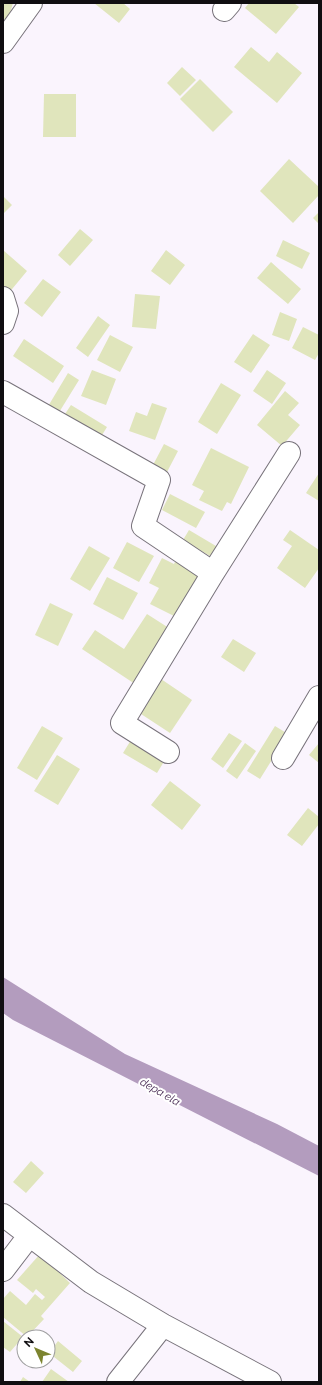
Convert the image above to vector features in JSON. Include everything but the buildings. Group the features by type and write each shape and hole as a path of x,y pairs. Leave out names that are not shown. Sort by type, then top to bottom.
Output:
{"street":[{"path":"3,42 31,3"},
{"path":"3,298 7,311 3,323"},
{"path":"3,392 159,480 143,526 214,572"},
{"path":"168,752 122,722 289,453"},
{"path":"283,758 319,697"},
{"path":"3,1215 91,1282 163,1325 270,1382"},
{"path":"3,1270 29,1236"},
{"path":"118,1382 163,1325"}],"water":[{"name":"depa ela","path":"3,977 125,1054 277,1124 319,1146 319,1176 13,1020 3,1013"}]}
